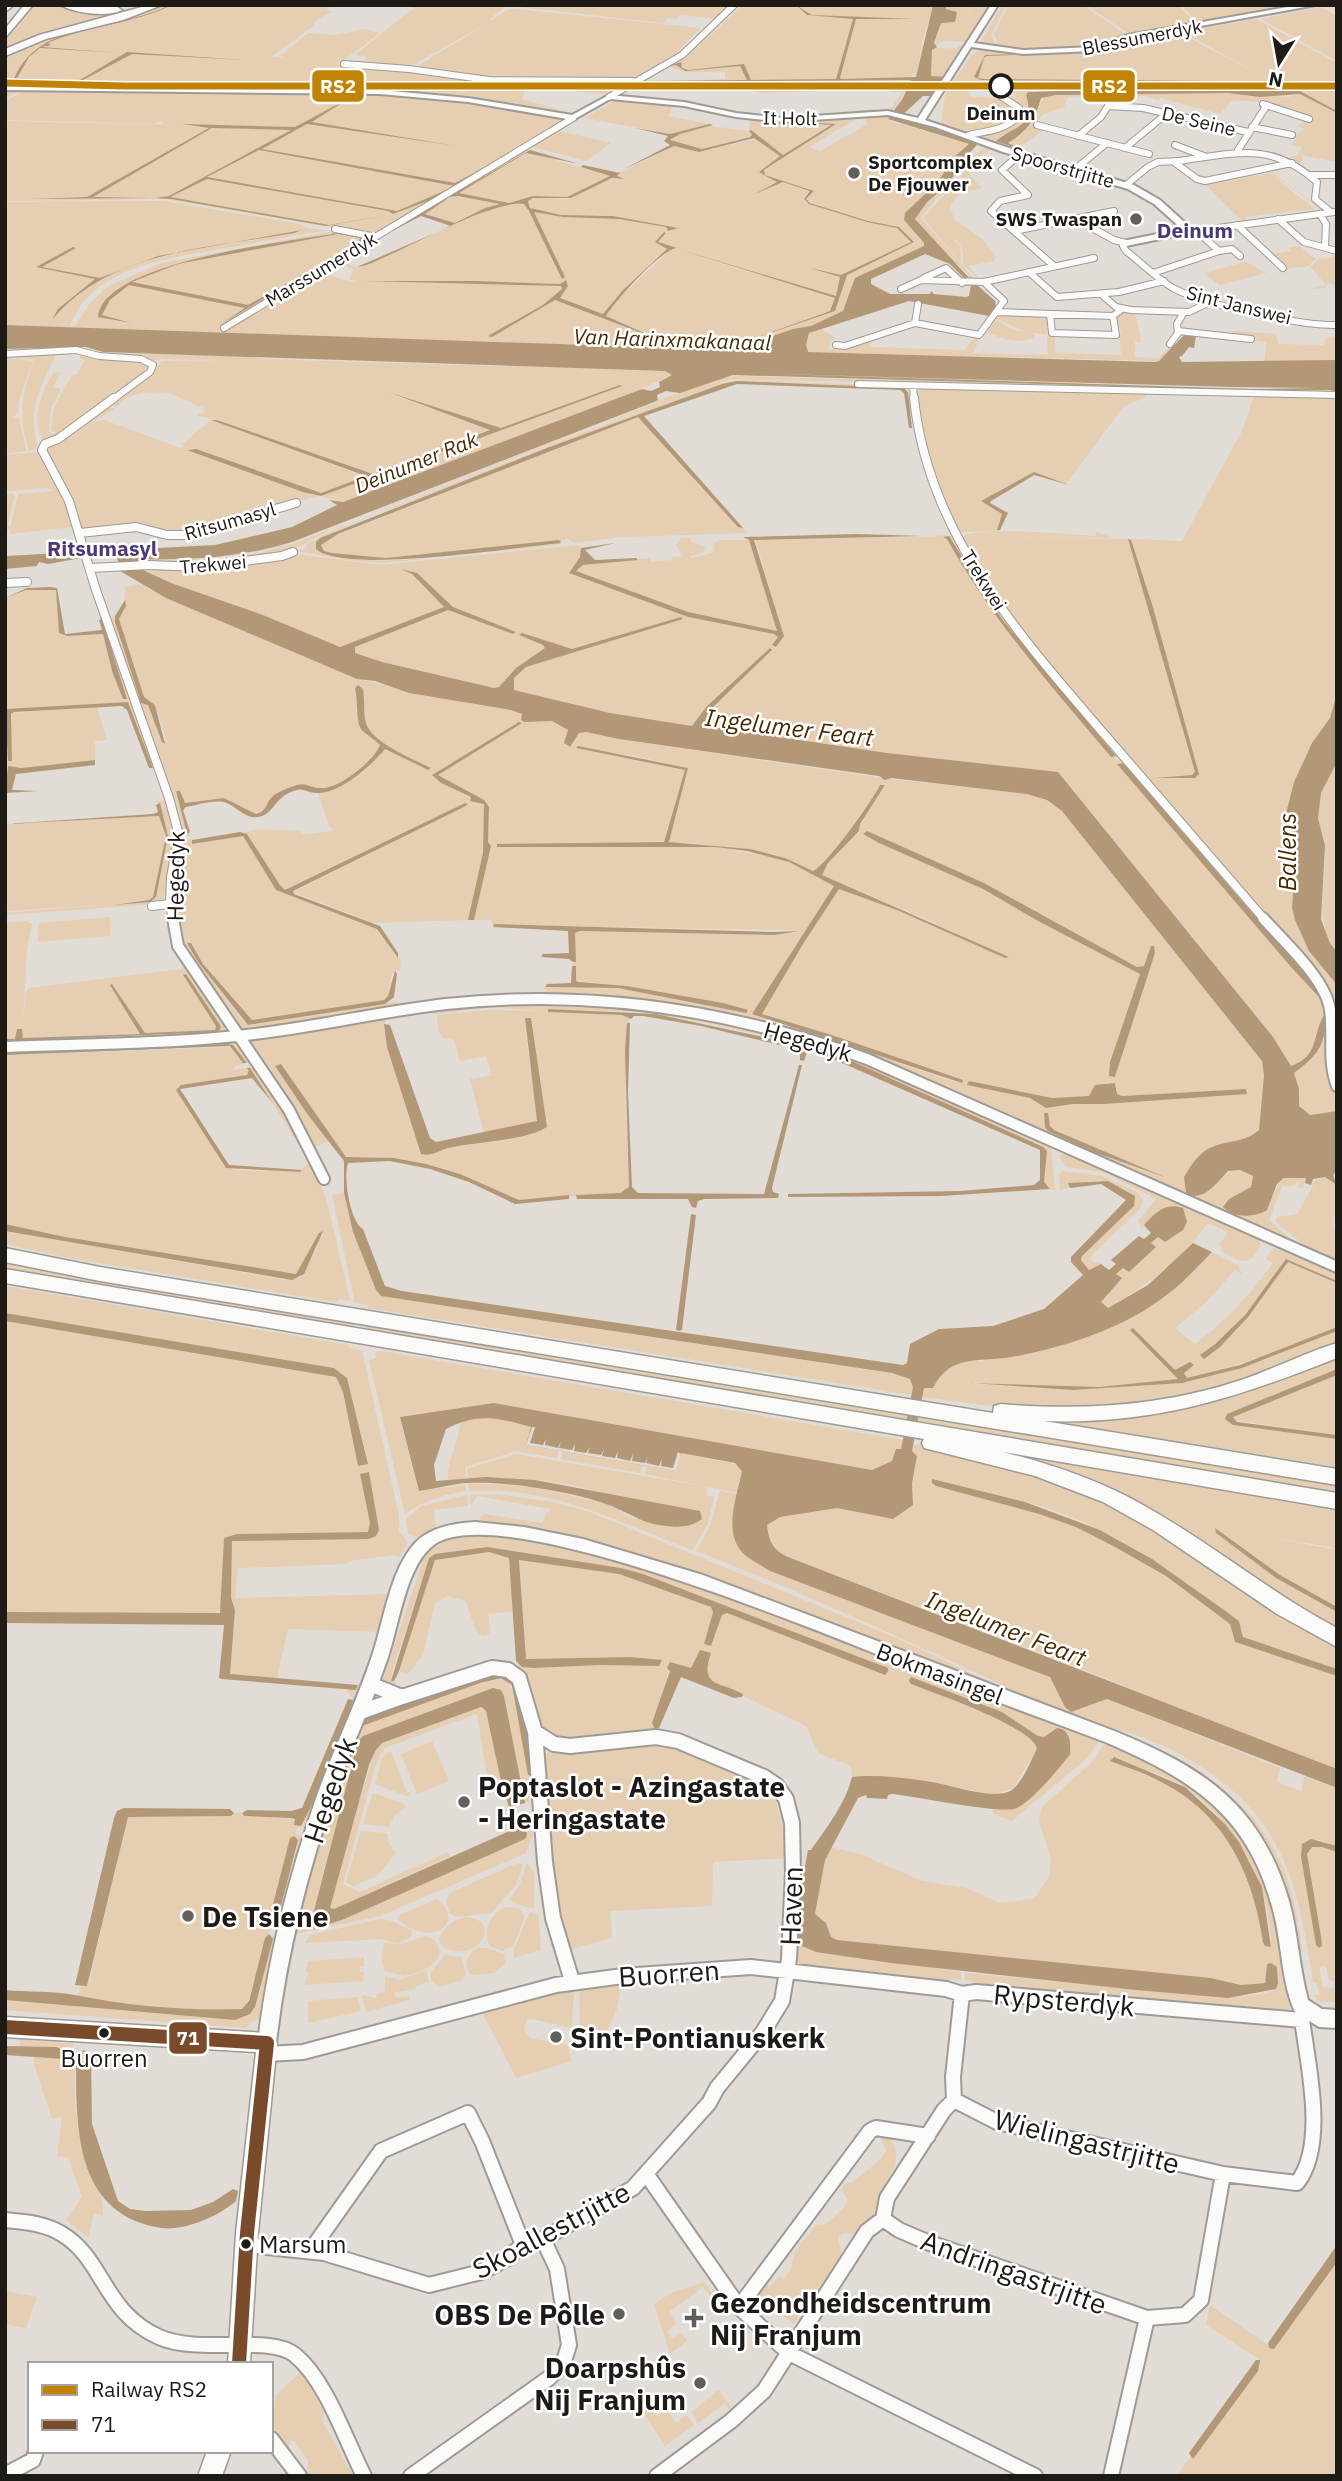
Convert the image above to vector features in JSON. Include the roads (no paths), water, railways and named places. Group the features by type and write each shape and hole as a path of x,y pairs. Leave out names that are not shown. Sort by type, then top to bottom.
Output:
{"highway":[{"path":"5,9 10,5"},
{"path":"5,25 21,5"},
{"path":"5,35 29,5"},
{"path":"64,5 98,10 141,5"},
{"path":"5,53 55,32 135,14 158,5"},
{"path":"5,1255 86,1271 758,1382 916,1403 1021,1413 1059,1415 1154,1408 1245,1386 1337,1350"},
{"path":"5,1276 844,1417 871,1429 1337,1501"},
{"path":"5,1281 76,1289"},
{"path":"916,1403 1337,1477"},
{"path":"910,1433 1039,1469 1112,1497 1175,1534 1270,1601 1337,1638"}],"main road":[{"path":"5,2027 266,2048 239,2355"},
{"path":"210,2476 218,2453"}],"street":[{"path":"5,88 401,93 468,100 573,118 685,53 734,5"},
{"path":"921,120 995,5"},
{"name":"Blessumerdyk","path":"971,45 1023,52 1094,49 1128,37 1313,5"},
{"path":"344,64 409,69 489,80 633,81"},
{"name":"It Holt","path":"608,97 684,104 736,115 790,120 888,113 969,135"},
{"name":"Spoorstrjitte","path":"969,135 1007,126 1019,118 1019,108 1002,97"},
{"path":"1238,150 1265,105 1309,119"},
{"name":"De Seine","path":"1078,136 1101,117 1108,106 1136,107 1250,130 1292,135"},
{"path":"1125,148 1166,114"},
{"name":"Marssumerdyk","path":"224,328 573,118"},
{"path":"1037,125 1149,154"},
{"name":"Spoorstrjitte","path":"969,135 1020,154 1126,185 1157,202 1193,230"},
{"path":"1074,170 1107,143"},
{"path":"1175,145 1203,156"},
{"path":"1126,185 1151,164 1238,150 1285,158 1309,175 1318,185 1315,199 1334,212"},
{"path":"1020,154 1004,165 1002,170 1028,195 998,202 990,211 1054,266"},
{"path":"1174,162 1205,181 1292,163"},
{"path":"1309,175 1337,175"},
{"path":"1014,232 1114,211"},
{"path":"1076,219 1114,240 1126,243 1193,230 1334,212"},
{"path":"1320,214 1325,223 1325,247"},
{"path":"1278,219 1304,242 1337,251"},
{"path":"1237,225 1283,268"},
{"path":"335,229 376,237"},
{"path":"1193,230 1220,251"},
{"name":"Sint Janswei","path":"1126,243 1125,250 1177,289 1212,301 1323,326 1337,325"},
{"path":"1153,273 1220,251 1232,249 1240,256"},
{"path":"921,280 984,282 1094,258"},
{"path":"901,289 946,268 962,283"},
{"path":"1029,272 1057,297 1101,294 1164,281"},
{"path":"836,345 845,346 915,323 979,335 1004,300 984,282"},
{"path":"1101,294 1122,309 1184,312 1198,310 1212,301"},
{"path":"915,323 918,304"},
{"path":"997,312 1113,316 1122,309"},
{"path":"1170,344 1178,331 1177,324 1184,312"},
{"path":"1050,314 1052,333 1116,335 1113,316"},
{"path":"1178,331 1251,339"},
{"path":"5,354 82,351 99,356 141,359 150,362 153,368 58,439 45,444 42,450 64,489 90,568"},
{"path":"858,384 1335,395"},
{"name":"Trekwei","path":"913,386 918,426 934,484 955,533 976,572 1032,649 1324,989 1335,1016 1330,1066 1337,1086"},
{"name":"Ritsumasyl","path":"80,533 136,527 167,535 186,535 296,503"},
{"name":"Trekwei","path":"90,568 208,566 293,552"},
{"name":"Hegedyk","path":"90,568 178,831 170,904 178,946 289,1110 324,1180"},
{"path":"5,583 27,582"},
{"path":"152,906 170,904"},
{"name":"Hegedyk","path":"5,1047 239,1036 428,1007 520,999 617,1001 709,1014 825,1044 867,1059 1337,1267"},
{"name":"Bokmasingel","path":"421,1545 454,1531 497,1530 536,1536 634,1561 739,1595 1163,1760 1216,1795 1237,1816 1260,1847 1280,1897 1298,2000 1304,2016"},
{"name":"Hegedyk","path":"266,2048 282,1951 326,1795 370,1684 412,1560 421,1545"},
{"path":"358,1713 483,1670 501,1668 514,1673 523,1685 535,1732 550,1899 572,1981"},
{"path":"370,1684 402,1697"},
{"path":"535,1732 554,1744"},
{"name":"Haven","path":"536,1754 554,1744 590,1744 643,1737 668,1739 714,1754 776,1785 790,1811 793,1847 788,1970"},
{"name":"Buorren","path":"266,2048 295,2053 352,2041 572,1981 687,1970 751,1967 788,1970"},
{"name":"Rypsterdyk","path":"788,1970 946,1989 962,1994 976,1992 1337,2019"},
{"name":"Skoallestrjitte","path":"247,2245 311,2250 429,2285 481,2272 506,2259 523,2245 543,2239 633,2188 647,2175 709,2103 717,2088 763,2032 782,2001 788,1970"},
{"path":"657,2476 751,2406 789,2353 867,2231 883,2220 887,2198 944,2110 954,2100 953,2077 962,1994"},
{"name":"Wielingastrjitte","path":"954,2100 997,2122 1223,2174 1297,2183 1308,2172 1312,2113 1304,2016"},
{"path":"311,2250 381,2151 468,2113 482,2141 523,2245"},
{"path":"739,2307 870,2131 876,2128 928,2136"},
{"name":"Andringastrjitte","path":"883,2220 927,2242 1129,2314 1147,2318 1184,2316 1201,2300 1223,2174"},
{"path":"647,2175 739,2307 789,2353 1035,2476"},
{"path":"5,2220 39,2222 75,2242 115,2304 138,2327 163,2339 225,2348 239,2355 280,2347 301,2360 364,2476"},
{"path":"411,2476 549,2378 563,2364 569,2344 561,2293 554,2260 543,2239"},
{"path":"1111,2476 1147,2318"},
{"path":"273,2442 299,2476"},
{"path":"5,2475 33,2460 35,2453"}],"rail line":[{"name":"RS2","path":"5,83 125,86 1337,86"}],"place":[{"name":"Deinum","path":"1001,86"},
{"name":"Sportcomplex De Fjouwer","path":"854,173"},
{"name":"SWS Twaspan","path":"1136,219"},
{"name":"Poptaslot - Azingastate - Heringastate","path":"464,1802"},
{"name":"De Tsiene","path":"188,1916"},
{"name":"Buorren","path":"104,2033"},
{"name":"Sint-Pontianuskerk","path":"556,2037"},
{"name":"Marsum","path":"246,2244"},
{"name":"OBS De Pôlle","path":"619,2314"},
{"name":"Gezondheidscentrum Nij Franjum","path":"694,2318"},
{"name":"Doarpshûs Nij Franjum","path":"700,2383"}],"district":[{"name":"Deinum","path":"1195,230"},
{"name":"Ritsumasyl","path":"102,548"}],"water label":[{"name":"Van Harinxmakanaal","path":"672,339"},
{"name":"Deinumer Rak","path":"416,462"},
{"name":"Ingelumer Feart","path":"789,727"},
{"name":"Ballens","path":"1287,852"},
{"name":"Ingelumer Feart","path":"1006,1628"}]}
